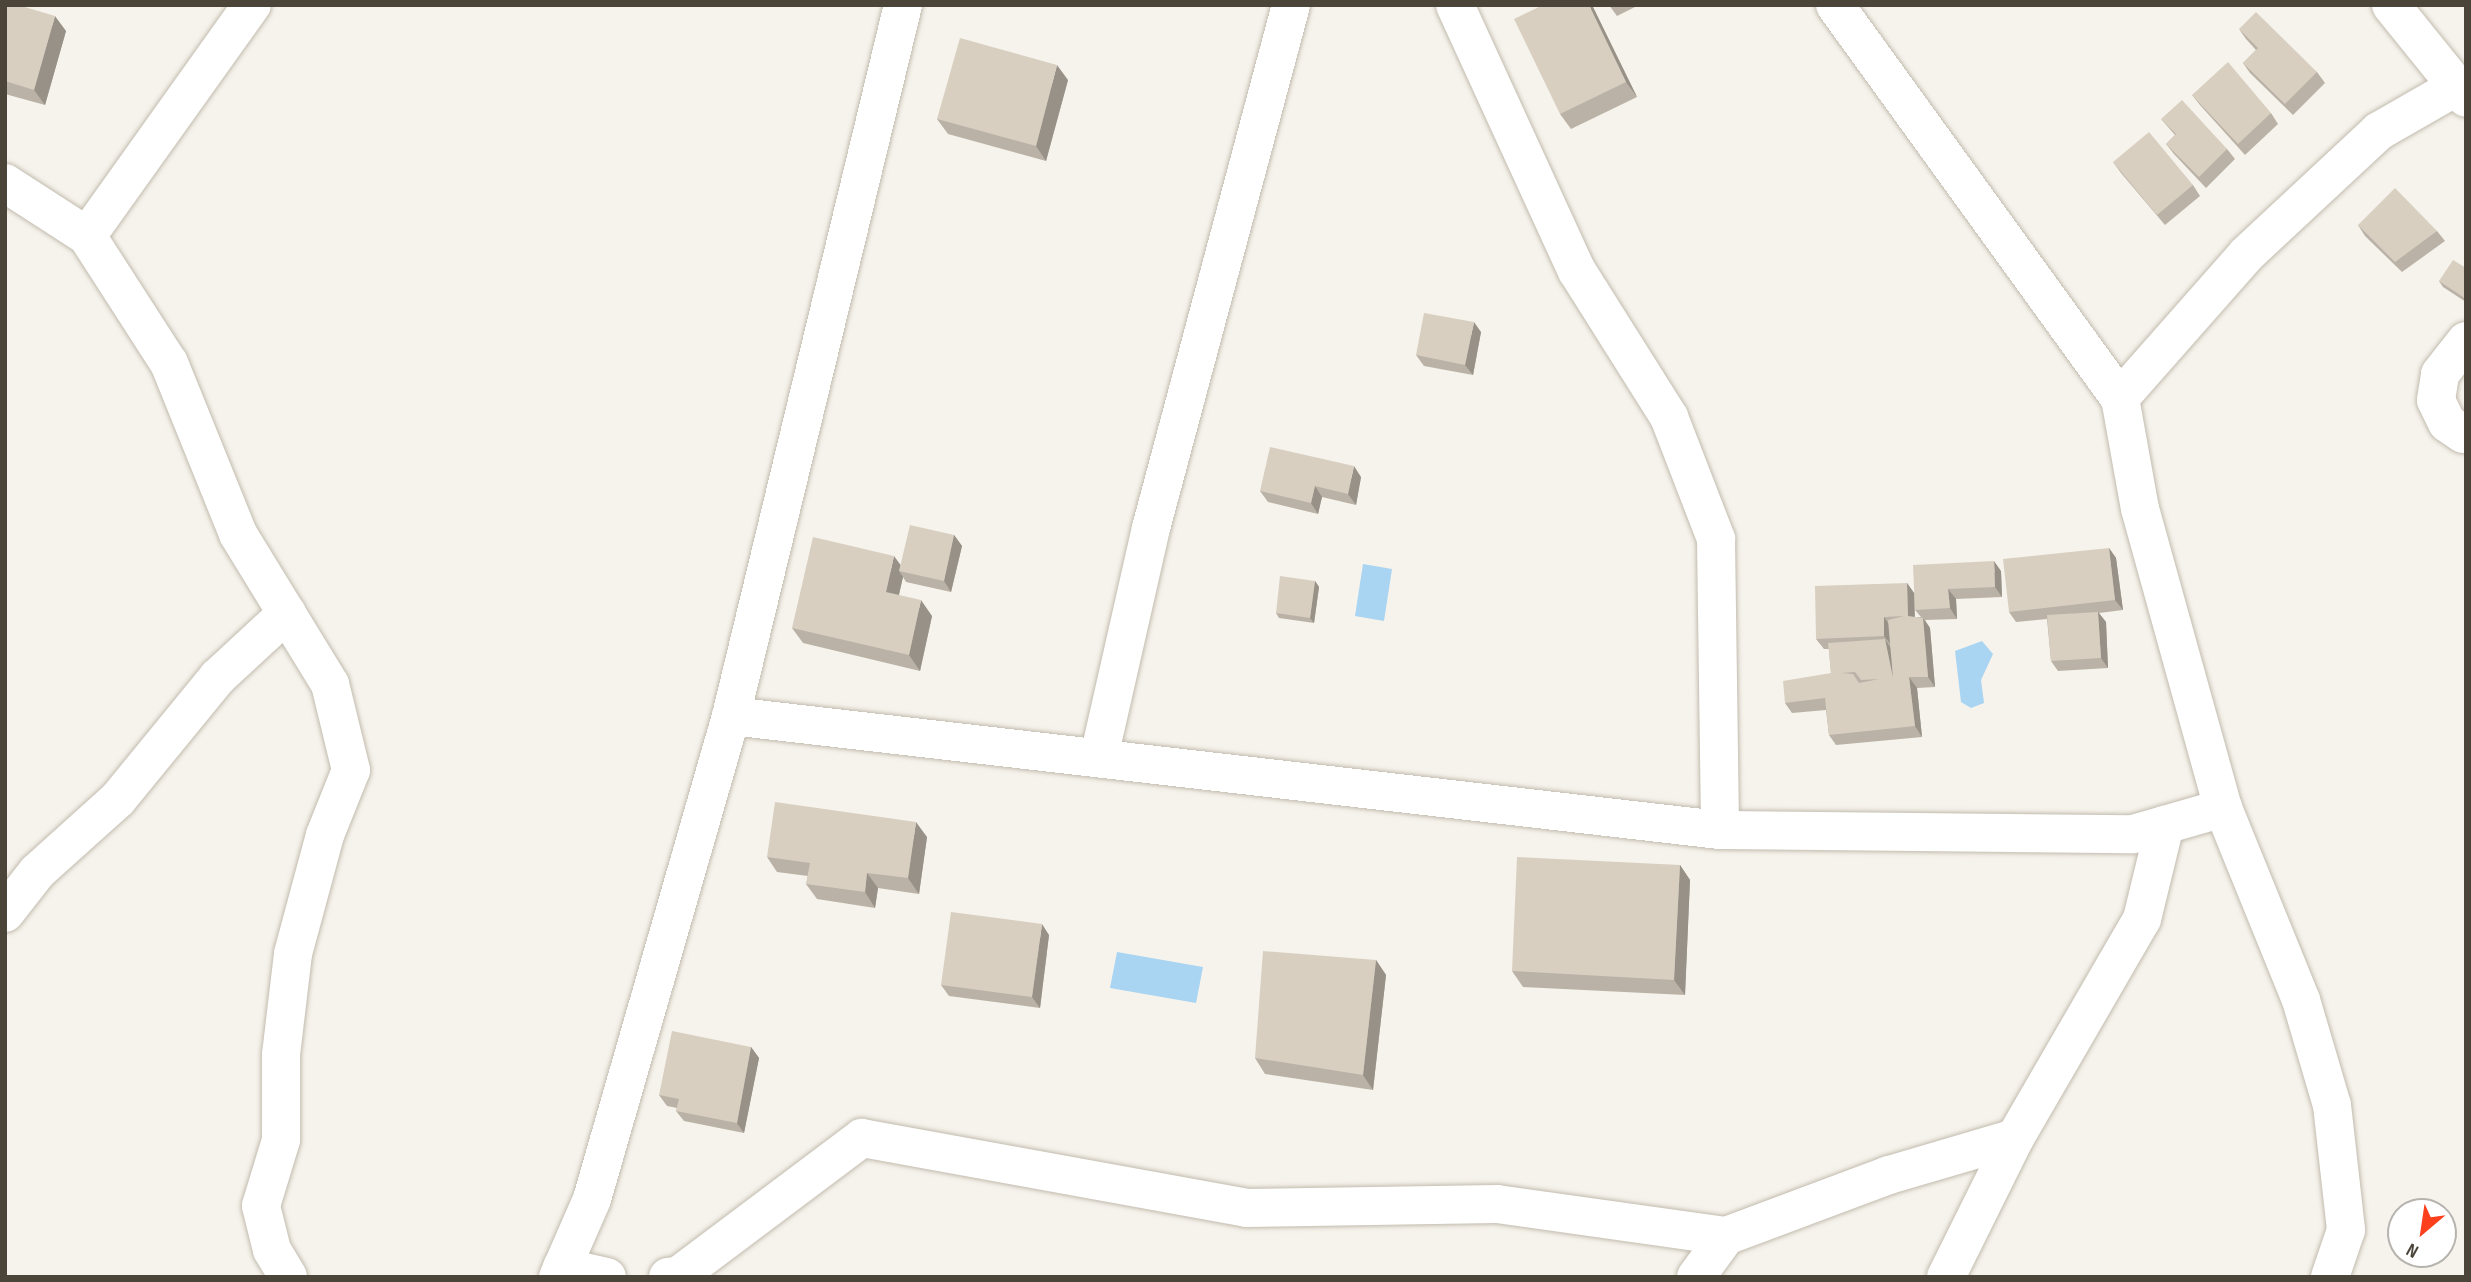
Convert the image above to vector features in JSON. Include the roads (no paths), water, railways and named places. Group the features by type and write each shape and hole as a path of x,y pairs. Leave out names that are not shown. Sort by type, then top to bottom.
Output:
{"street":[{"path":"87,236 252,5"},
{"path":"607,1277 560,1272 592,1199 730,716 903,5"},
{"path":"1100,757 1151,528 1291,5"},
{"path":"1455,5 1577,271 1669,417 1716,539 1720,830"},
{"path":"1835,5 2120,398 2140,509 2222,808 2301,1000 2332,1105 2347,1230 2330,1277"},
{"path":"2120,398 2278,225 2379,131 2460,93 2391,5"},
{"path":"5,183 87,236 169,363 238,534 330,684 351,770 325,835 293,954 281,1054 281,1140 261,1206 272,1250 288,1277"},
{"path":"2463,434 2447,422 2436,400 2440,374 2466,341"},
{"path":"5,913 37,872 118,799 218,677 286,613"},
{"path":"730,716 1720,830 2133,834 2222,808"},
{"path":"1946,1277 2015,1138 2142,919 2165,825"},
{"path":"668,1277 862,1138 1247,1208 1497,1204 1727,1236 1889,1175 2015,1138"},
{"path":"1696,1277 1727,1236"}],"water":[{"path":"1363,564 1392,569 1384,621 1355,616"},
{"path":"1982,641 1993,654 1981,680 1984,703 1971,708 1961,702 1955,651"},
{"path":"1117,952 1203,967 1196,1003 1110,988"}]}
